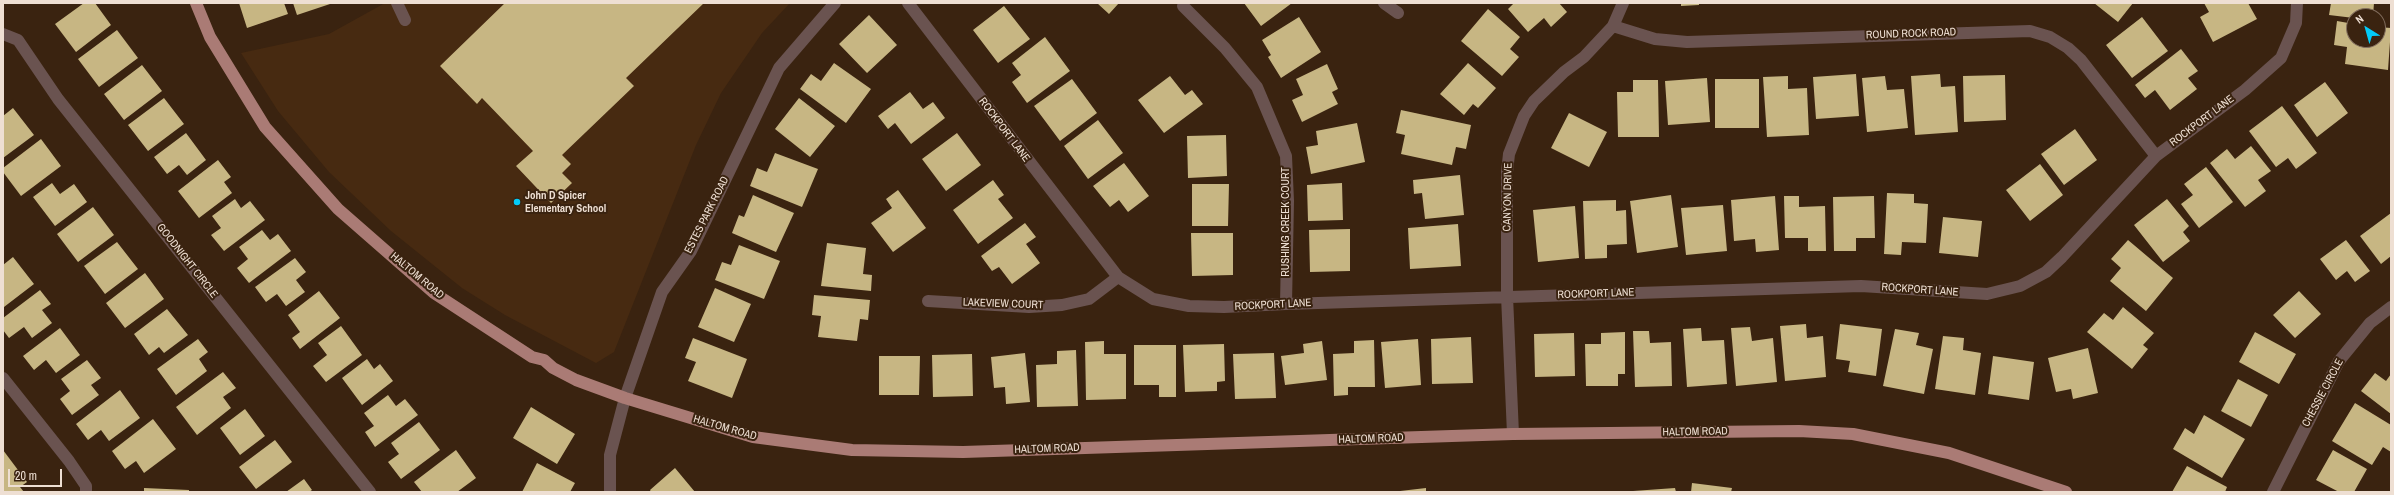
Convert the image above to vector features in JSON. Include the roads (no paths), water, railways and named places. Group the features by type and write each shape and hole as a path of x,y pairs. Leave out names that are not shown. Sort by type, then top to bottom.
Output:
{"main road":[{"name":"HALTOM ROAD","path":"196,3 210,37 265,127 338,208 441,297 532,357 544,360 553,368 625,398 753,437 852,450 964,452 1513,434 1799,431 1853,434 1949,453 2053,489 2066,492"}],"street":[{"path":"397,3 405,20"},
{"name":"ESTES PARK ROAD","path":"610,492 610,455 625,398 662,292 691,251 779,68 835,3"},
{"name":"ROCKPORT LANE","path":"908,3 1118,277 1153,299 1189,306 1224,308 1286,304 1507,296 1861,286 1987,294 2020,286 2046,272 2156,156 2245,90 2281,58 2296,23 2297,3"},
{"path":"1384,3 1398,13"},
{"name":"CANYON DRIVE","path":"1513,434 1507,296 1507,172 1509,154 1515,135 1524,116 1542,93 1584,57 1613,26 1623,3"},
{"name":"RUSHING CREEK COURT","path":"1183,6 1225,48 1257,87 1286,156 1288,201 1286,304"},
{"name":"ROUND ROCK ROAD","path":"1613,26 1655,39 1687,42 2030,31 2050,37 2068,48 2081,60 2156,156"},
{"name":"GOODNIGHT CIRCLE","path":"3,34 18,40 58,99 370,492"},
{"name":"LAKEVIEW COURT","path":"928,301 1029,307 1062,305 1089,299 1118,277"},
{"name":"CHESSIE CIRCLE","path":"2272,492 2339,361 2366,327 2391,307"},
{"path":"3,378 69,461 86,486 86,492"}],"place":[{"name":"John D Spicer Elementary School","path":"517,202"}]}
